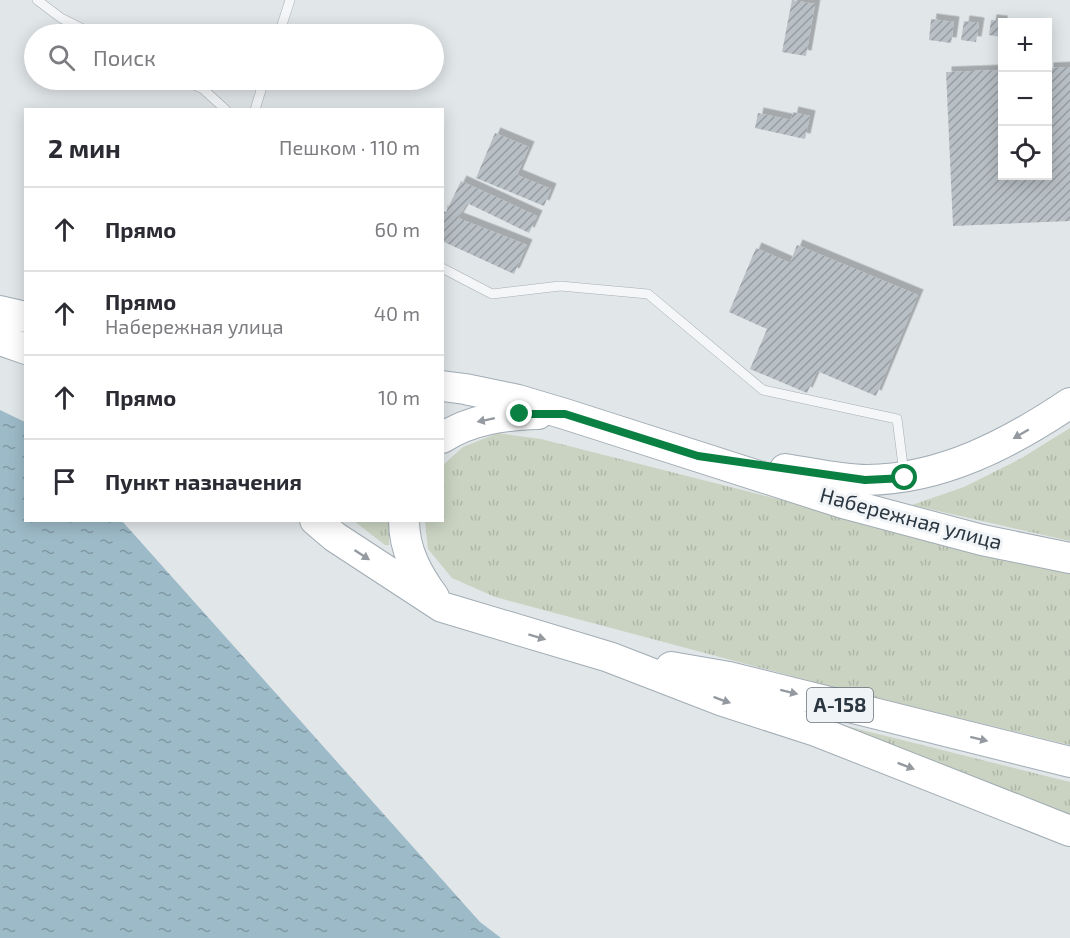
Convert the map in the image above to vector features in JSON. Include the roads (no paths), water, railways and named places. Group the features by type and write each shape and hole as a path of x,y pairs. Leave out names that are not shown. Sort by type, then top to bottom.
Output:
{"main road":[{"path":"0,311 24,317"},
{"path":"0,340 24,348"},
{"name":"Набережная улица","path":"444,386 465,388 518,400 843,503 982,540 1070,558"},
{"path":"698,456 865,480 905,478 955,464 1002,445 1070,403"},
{"path":"444,437 482,420 520,414 565,414"},
{"name":"А-158","path":"317,522 335,537 442,608 609,657 729,677 1070,762"},
{"path":"404,522 408,553 421,580 442,608"},
{"path":"609,657 723,701 816,731 1070,831"}],"lane":[{"path":"37,0 60,18 72,24"},
{"path":"282,24 290,0"},
{"path":"203,90 224,108"},
{"path":"256,108 261,90"},
{"path":"444,269 492,294 560,286 648,294 763,390 897,419 905,478"}],"water":[{"path":"0,410 24,422 24,522 123,522 480,922 501,938 0,938"}]}
